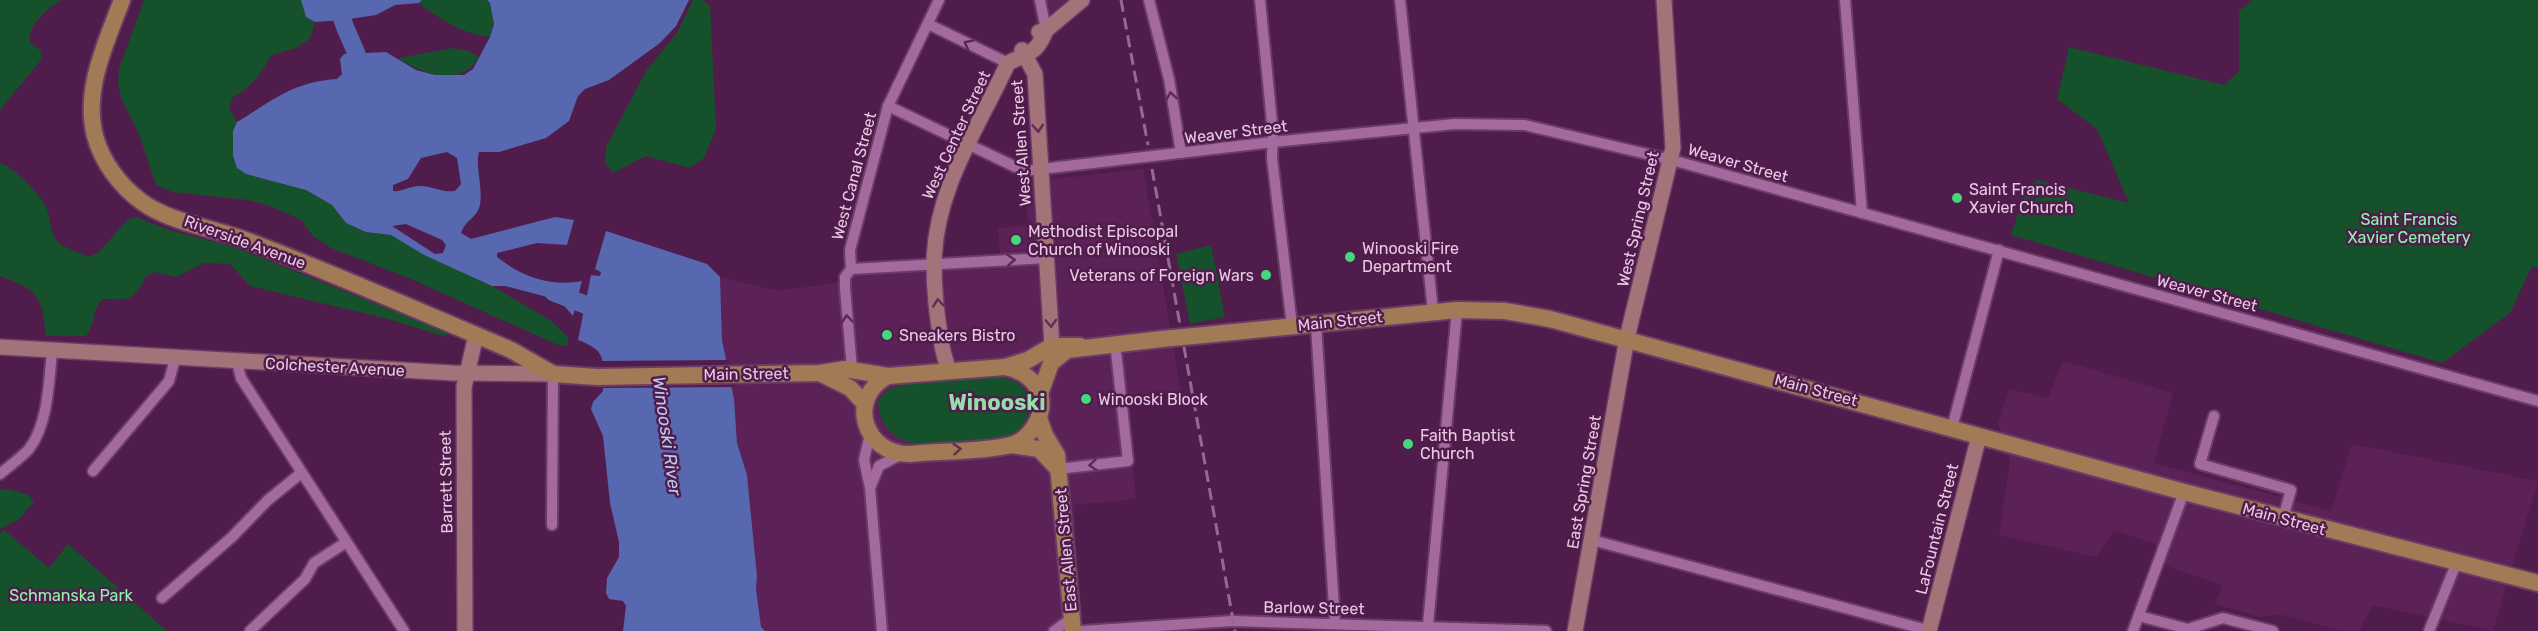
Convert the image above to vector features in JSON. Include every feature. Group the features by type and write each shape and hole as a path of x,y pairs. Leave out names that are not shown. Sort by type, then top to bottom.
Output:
{"main road":[{"name":"Riverside Avenue","path":"122,0 100,62 92,116 99,147 108,167 133,195 156,210 257,244 476,335 511,350 553,374"},
{"name":"Main Street","path":"671,375 820,373 852,369 888,376 947,366 1005,367 1028,360 1052,346 1162,339 1433,311 1505,311 1628,338 2184,492 2456,564 2538,583"},
{"name":"Main Street","path":"1039,418 1040,394 1053,360 1067,350 1080,346"},
{"path":"1005,367 1016,369 1028,377 1040,394"},
{"name":"Main Street","path":"820,373 850,388 865,404"},
{"name":"Colchester Avenue","path":"553,374 671,375"},
{"path":"888,376 870,389 865,404 866,420 870,434 884,448 903,454 1011,444 1029,433 1039,418"},
{"name":"East Allen Street","path":"1039,418 1045,435 1057,455 1072,624"},
{"name":"East Allen Street","path":"1011,444 1039,449 1058,469"}],"street":[{"name":"West Canal Street","path":"852,369 845,288 846,277 851,269 850,250 888,106 939,0"},
{"path":"1040,0 1046,30"},
{"name":"West Center Street","path":"947,366 942,346 934,265 939,214 949,184 968,145 1018,57 1043,38 1046,30 1082,0"},
{"path":"1149,0 1169,79 1181,153"},
{"path":"1260,0 1292,326"},
{"path":"1400,0 1433,311"},
{"name":"West Spring Street","path":"1628,338 1672,160 1673,117 1664,0"},
{"path":"1845,0 1862,213"},
{"path":"928,24 1018,57"},
{"name":"West Allen Street","path":"1018,57 1035,74 1052,346"},
{"name":"Weaver Street","path":"888,106 1024,171 1414,128 1490,123 1526,125 1672,160 2538,401"},
{"path":"1952,428 1999,250"},
{"path":"851,269 1047,258"},
{"path":"1428,625 1457,310"},
{"path":"1316,324 1335,623"},
{"name":"Barrett Street","path":"465,631 465,373 476,335"},
{"name":"East Spring Street","path":"1575,631 1628,338"},
{"path":"1058,469 1128,461 1115,342"},
{"name":"Colchester Avenue","path":"0,347 237,362 465,373 553,374"},
{"path":"0,474 30,447 37,433 52,352"},
{"path":"93,471 169,381 175,358"},
{"path":"237,362 241,378 300,474 404,631"},
{"path":"552,525 553,374"},
{"path":"2214,416 2200,464 2290,490 2283,518"},
{"path":"870,434 864,460 870,488 882,631"},
{"name":"LaFountain Street","path":"1930,631 1979,436"},
{"path":"870,488 879,465 903,454"},
{"path":"162,598 232,537 268,500 300,474"},
{"path":"2133,631 2184,492"},
{"path":"1592,540 1930,631"},
{"path":"249,631 305,579 314,563 345,543"},
{"path":"2429,631 2456,564"},
{"path":"2139,616 2188,629 2223,618 2273,631"},
{"name":"Barlow Street","path":"1082,631 1198,622 1428,625 1546,631"},
{"path":"1054,631 1072,624"}],"shaded area":[{"path":"1032,0 1091,0 1052,33 1037,26"},
{"path":"1143,169 1181,392 1126,399 1136,499 1074,505 1081,631 765,631 761,627 756,589 757,576 747,475 737,443 734,399 722,340 720,277 778,291 840,282 857,267 1000,256 998,228 1028,225 1026,182"},
{"path":"2063,361 2173,393 2154,463 2331,511 2352,444 2538,481 2493,631 2372,605 2359,631 2342,631 2278,614 2260,617 2215,604 2222,585 2167,566 2154,543 2114,531 2096,557 1999,535 2010,462 1998,424 2009,389 2048,398"}],"green space":[{"path":"0,0 61,0 35,23 30,35 30,42 41,51 41,60 0,110"},
{"path":"144,0 301,0 306,17 315,22 310,39 296,48 272,55 256,79 233,97 229,108 237,122 233,131 233,156 237,168 246,174 306,190 332,205 346,223 366,232 391,235 424,255 492,286 550,320 568,337 568,346 558,345 411,279 331,248 313,236 301,220 270,206 247,200 172,192 156,185 139,134 122,100 118,84 119,69"},
{"path":"422,0 487,0 492,8 493,18 490,37 470,33 452,25 419,3"},
{"path":"693,0 702,0 710,5 716,129 704,158 690,168 646,156 613,173 605,163 606,147 646,71 677,33"},
{"name":"Saint Francis Xavier Cemetery","path":"2252,0 2538,0 2538,268 2532,266 2510,313 2442,363 2011,235 2026,189 2037,180 2129,203 2097,129 2057,99 2069,47 2224,85 2239,71 2239,11"},
{"path":"453,48 469,51 479,57 471,67 452,76 430,73 398,58"},
{"path":"0,163 20,176 41,199 46,206 52,233 56,240 89,257 99,252 128,219 136,217 169,230 237,248 448,333 446,337 388,319 250,286 230,264 204,263 176,277 155,272 146,276 134,295 125,299 103,299 99,303 86,336 46,336 43,311 36,296 23,286 0,276"},
{"path":"1211,245 1225,317 1190,324 1176,254"},
{"path":"985,377 1013,381 1024,389 1028,397 1028,414 1025,422 1012,435 967,443 927,445 909,442 894,435 883,422 878,403 884,394 894,387 925,380"},
{"path":"7,489 29,495 34,502 18,520 0,529 0,490"},
{"name":"Schmanska Park","path":"4,530 49,568 68,544 167,631 0,631 0,533"}],"water":[{"path":"301,0 422,0 419,3 395,5 376,15 315,22 306,17"},
{"path":"487,0 689,0 676,26 660,43 609,80 585,89 578,96 569,121 546,138 499,152 479,152 480,205 461,233 471,239 555,217 574,220 567,245 537,243 497,253 497,257 516,270 537,279 559,283 582,281 573,316 559,300 505,286 492,286 424,255 391,235 366,232 346,223 332,205 306,190 246,174 237,168 233,156 233,131 237,122 295,88 337,79 342,74 340,59 344,54 386,52 416,70 435,75 464,75 473,69 490,37 494,24 490,3","holes":["447,152 457,158 461,184 455,191 417,186 393,191 393,185 408,179 421,158","406,224 442,240 446,245 443,253 435,254 392,226"]},
{"path":"606,231 707,264 720,277 722,340 734,399 737,443 747,475 757,576 756,589 761,627 765,631 623,631 626,606 623,601 609,599 606,593 607,578 619,557 619,542 610,503 603,436 591,409 593,402 603,391 603,364 602,358 595,349 578,340 591,275 600,276 601,272 595,269"}],"pier":[{"path":"728,360 735,387 600,388 599,361"}],"waterway":[{"path":"339,0 342,19 364,78"},
{"name":"Winooski River","path":"553,292 609,314"}],"railway":[{"path":"1121,0 1148,145"},
{"path":"1152,169 1235,631"}],"place":[{"name":"Saint Francis Xavier Church","path":"1957,198"},
{"name":"Methodist Episcopal Church of Winooski","path":"1016,240"},
{"name":"Winooski Fire Department","path":"1350,257"},
{"name":"Veterans of Foreign Wars","path":"1266,275"},
{"name":"Sneakers Bistro","path":"887,335"},
{"name":"Winooski Block","path":"1086,399"},
{"name":"Faith Baptist Church","path":"1408,444"}],"district":[{"name":"Winooski","path":"997,402"}]}
